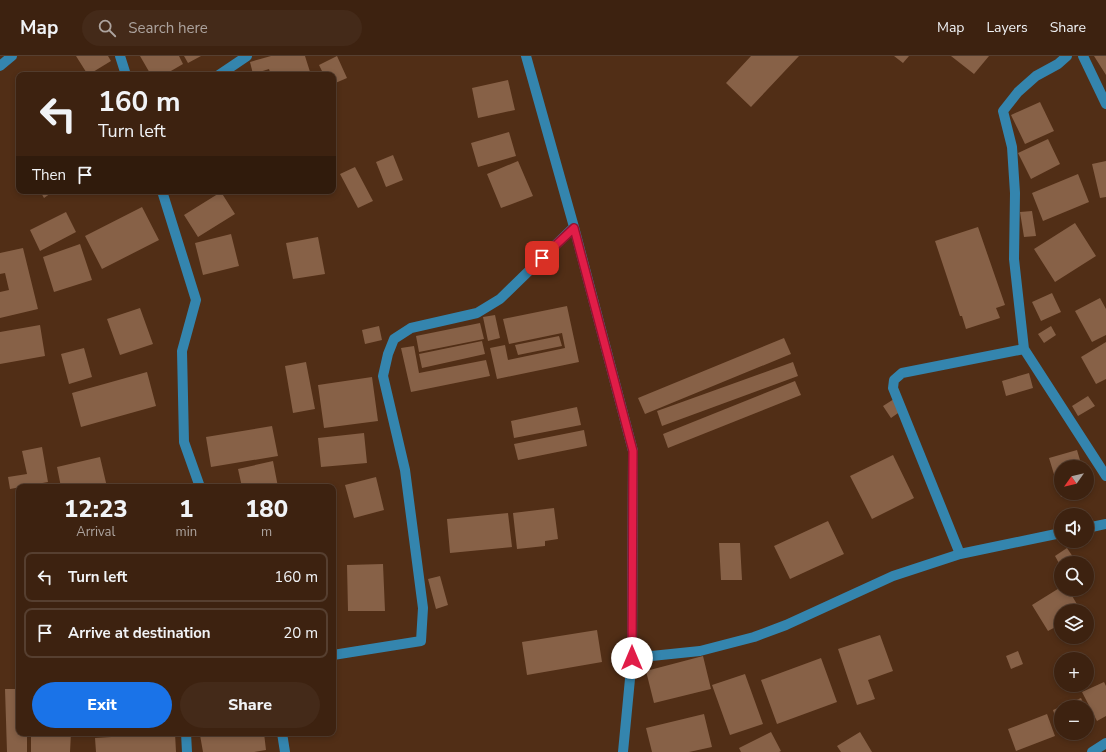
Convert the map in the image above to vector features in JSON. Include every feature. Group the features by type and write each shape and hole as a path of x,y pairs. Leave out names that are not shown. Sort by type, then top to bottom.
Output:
{"street":[{"path":"0,66 12,56"},
{"path":"120,56 125,72"},
{"path":"223,72 247,56"},
{"path":"526,56 574,228 633,451 632,658 623,752"},
{"path":"1067,56 1058,64 1036,76 1018,92 1003,111 1012,147 1015,193 1014,258 1024,349 1106,476"},
{"path":"1083,56 1106,104"},
{"path":"163,194 196,300 182,352 184,442 199,484"},
{"path":"336,655 421,641 424,608 405,470 383,376 388,354 394,339 411,328 477,313 500,299 574,228"},
{"path":"960,554 893,388 894,380 902,373 1024,349"},
{"path":"1094,527 1106,524"},
{"path":"632,658 700,651 754,637 786,625 893,576 960,554 1054,534"},
{"path":"186,736 187,752"},
{"path":"282,736 284,752"},
{"path":"1092,752 1106,744"}],"building":[{"path":"76,56 108,56 111,61 93,72 86,72"},
{"path":"140,56 179,56 183,64 169,72 149,72"},
{"path":"184,56 201,56 188,63"},
{"path":"271,56 305,56 310,72 270,72 269,69 259,72 252,72 250,62"},
{"path":"337,56 347,78 336,83 336,72 322,72 319,65"},
{"path":"751,56 799,56 751,107 726,83"},
{"path":"894,56 909,56 903,63"},
{"path":"951,56 989,56 974,74"},
{"path":"1094,56 1106,56 1106,75"},
{"path":"508,80 515,110 478,118 472,88"},
{"path":"1040,102 1054,131 1025,144 1011,115"},
{"path":"509,132 516,156 478,167 471,143"},
{"path":"1048,139 1060,164 1031,179 1018,153"},
{"path":"393,155 403,180 386,187 376,162"},
{"path":"518,161 533,196 501,208 487,174"},
{"path":"1106,161 1106,197 1100,198 1092,164"},
{"path":"355,167 373,201 358,208 340,174"},
{"path":"1078,174 1089,202 1043,221 1032,193"},
{"path":"42,194 50,194 44,198"},
{"path":"218,194 222,194 235,214 198,237 184,215"},
{"path":"142,207 159,240 102,269 85,236"},
{"path":"1032,211 1036,236 1024,237 1020,212"},
{"path":"66,212 76,232 40,251 30,230"},
{"path":"1075,223 1096,256 1055,282 1034,249"},
{"path":"978,227 1005,305 996,308 1000,318 966,329 962,316 960,316 935,241"},
{"path":"231,234 239,266 203,275 195,243"},
{"path":"318,237 325,274 293,279 286,243"},
{"path":"80,244 92,280 54,292 43,257"},
{"path":"23,248 38,309 0,318 0,292 9,290 5,273 0,274 0,253"},
{"path":"1052,293 1061,312 1041,321 1032,302"},
{"path":"1100,298 1106,309 1106,335 1092,342 1075,311"},
{"path":"567,306 579,362 497,379 490,348 505,345 508,360 565,348 562,333 509,344 503,319"},
{"path":"140,308 153,344 120,355 107,319"},
{"path":"495,315 500,338 488,341 483,317"},
{"path":"480,323 484,339 419,352 416,336"},
{"path":"40,325 45,356 0,364 0,332"},
{"path":"379,326 382,340 365,344 362,330"},
{"path":"1051,326 1056,335 1044,343 1038,334"},
{"path":"559,336 562,346 518,355 515,345"},
{"path":"784,338 791,354 645,414 638,398"},
{"path":"482,341 485,354 422,368 419,354"},
{"path":"1106,342 1106,379 1096,384 1081,357"},
{"path":"414,346 419,373 486,360 490,376 411,392 401,348"},
{"path":"84,348 92,377 69,384 61,354"},
{"path":"306,362 315,409 293,413 285,366"},
{"path":"793,362 798,376 662,426 657,411"},
{"path":"147,372 156,406 81,427 72,393"},
{"path":"1029,373 1033,388 1006,396 1002,381"},
{"path":"372,377 378,421 324,428 318,385"},
{"path":"795,381 801,395 668,448 663,434"},
{"path":"1088,396 1095,406 1078,416 1072,406"},
{"path":"894,399 901,411 891,418 883,406"},
{"path":"577,407 581,425 514,438 511,421"},
{"path":"272,426 278,456 211,467 206,437"},
{"path":"584,430 587,446 518,460 514,444"},
{"path":"364,433 367,463 321,467 318,438"},
{"path":"42,447 48,482 37,484 16,484 16,488 10,489 8,477 27,474 22,451"},
{"path":"1077,450 1080,460 1054,460 1054,474 1049,458"},
{"path":"893,455 914,498 872,519 850,476"},
{"path":"100,457 106,484 60,484 57,467"},
{"path":"273,461 277,484 241,484 238,469"},
{"path":"376,477 384,510 354,518 345,485"},
{"path":"554,508 558,539 545,541 545,546 517,549 513,513"},
{"path":"508,513 512,547 450,553 447,519"},
{"path":"828,521 844,554 790,579 774,546"},
{"path":"719,543 740,543 742,580 721,580"},
{"path":"1067,548 1072,556 1055,556"},
{"path":"383,564 385,611 348,611 347,565"},
{"path":"440,576 448,605 436,609 428,579"},
{"path":"1054,591 1054,596 1072,596 1077,604 1054,604 1054,628 1048,631 1032,605"},
{"path":"597,630 602,662 527,675 522,642"},
{"path":"880,635 893,671 868,680 875,699 857,705 838,649"},
{"path":"1018,651 1023,664 1011,669 1006,656"},
{"path":"703,656 711,689 654,703 646,671"},
{"path":"821,658 837,702 777,724 761,680"},
{"path":"745,674 763,724 730,735 712,685"},
{"path":"1104,682 1106,686 1106,716 1097,721 1094,715 1094,700 1086,700 1082,692 1094,692 1094,687"},
{"path":"5,689 16,689 16,736 27,736 27,752 7,752"},
{"path":"704,714 712,747 689,752 652,752 646,728"},
{"path":"1047,714 1054,736 1016,751 1008,729"},
{"path":"771,732 781,751 741,752 739,748"},
{"path":"860,732 872,752 841,752 837,746"},
{"path":"31,736 71,736 70,752 31,752"},
{"path":"127,736 175,736 176,752 96,752 95,738"},
{"path":"200,736 264,736 266,750 254,752 203,752"}],"route":[{"path":"542,258 574,228 633,451 632,658"}]}
